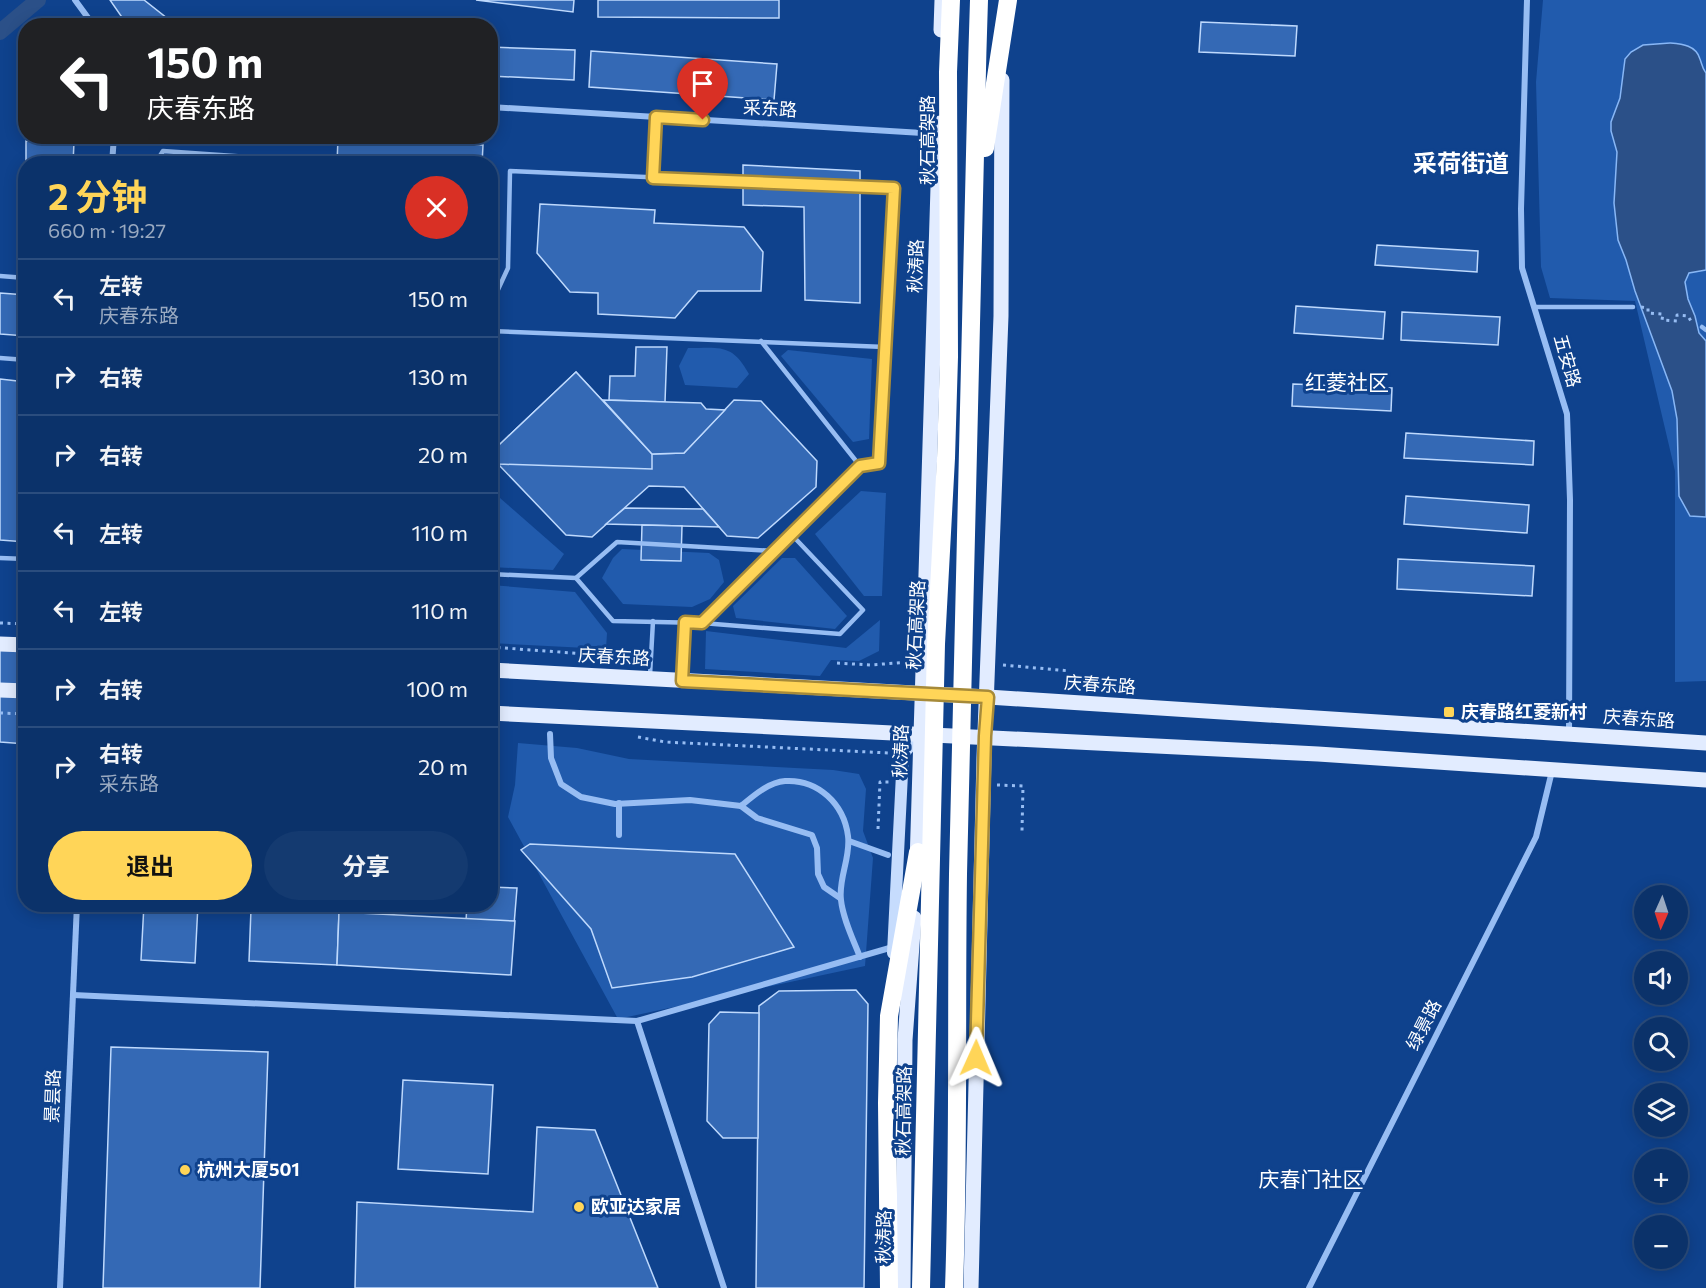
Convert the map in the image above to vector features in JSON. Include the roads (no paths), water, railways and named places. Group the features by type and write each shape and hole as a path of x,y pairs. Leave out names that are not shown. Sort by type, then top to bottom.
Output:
{"highway":[{"name":"秋石高架路","path":"921,1288 936,644 949,357 948,72 951,0"},
{"path":"954,1288 957,1210 962,651 979,0"},
{"path":"973,218 1008,0"},
{"path":"889,1288 887,1061 890,1016 918,852"}],"main road":[{"name":"秋涛路","path":"903,1288 905,1040 918,852 942,0"},
{"path":"970,1288 985,736 1000,316 1002,0"},
{"path":"0,644 18,645"},
{"name":"庆春东路","path":"498,670 988,697 1706,743"},
{"path":"0,690 18,691"},
{"path":"498,713 1318,754 1706,780"},
{"path":"881,1288 893,947 903,754 921,733"}],"street":[{"path":"75,0 88,18"},
{"name":"五安路","path":"1527,0 1522,268 1536,307 1567,414 1570,500 1569,734"},
{"name":"采东路","path":"498,107 939,134"},
{"path":"550,734 551,758 561,784 581,797 619,803 690,800 741,806 757,818 812,835 817,848 818,874 824,888 840,898"},
{"name":"绿景路","path":"1309,1288 1536,837 1552,771"},
{"path":"741,806 759,791 783,781 808,784 824,792 836,804 846,825 849,841 840,898 860,957"},
{"path":"619,803 619,835"},
{"path":"849,841 888,855"},
{"name":"景昙路","path":"60,1288 76,912"},
{"path":"73,995 637,1021 893,947"},
{"path":"637,1021 724,1288"}],"lane":[{"path":"653,178 656,117"},
{"path":"161,156 164,151 234,156"},
{"path":"498,290 508,268 510,171 894,188 879,463 860,466 702,623"},
{"path":"0,276 18,277"},
{"path":"1536,307 1634,307"},
{"path":"498,331 885,347"},
{"path":"761,341 860,466"},
{"path":"0,358 18,359"},
{"path":"576,578 613,621 685,622 840,634 862,610 791,534"},
{"path":"498,574 576,578 617,542 774,552"},
{"path":"0,558 18,559"},
{"path":"650,679 653,621"},
{"path":"682,681 685,622"}],"waterway":[{"path":"0,32 38,0"}],"place":[{"name":"庆春路红菱新村","path":"1449,712"},
{"name":"杭州大厦501","path":"185,1170"},
{"name":"欧亚达家居","path":"579,1207"}],"district":[{"name":"采荷街道","path":"1461,164"},
{"name":"红菱社区","path":"1347,383"},
{"name":"庆春门社区","path":"1311,1180"}]}
